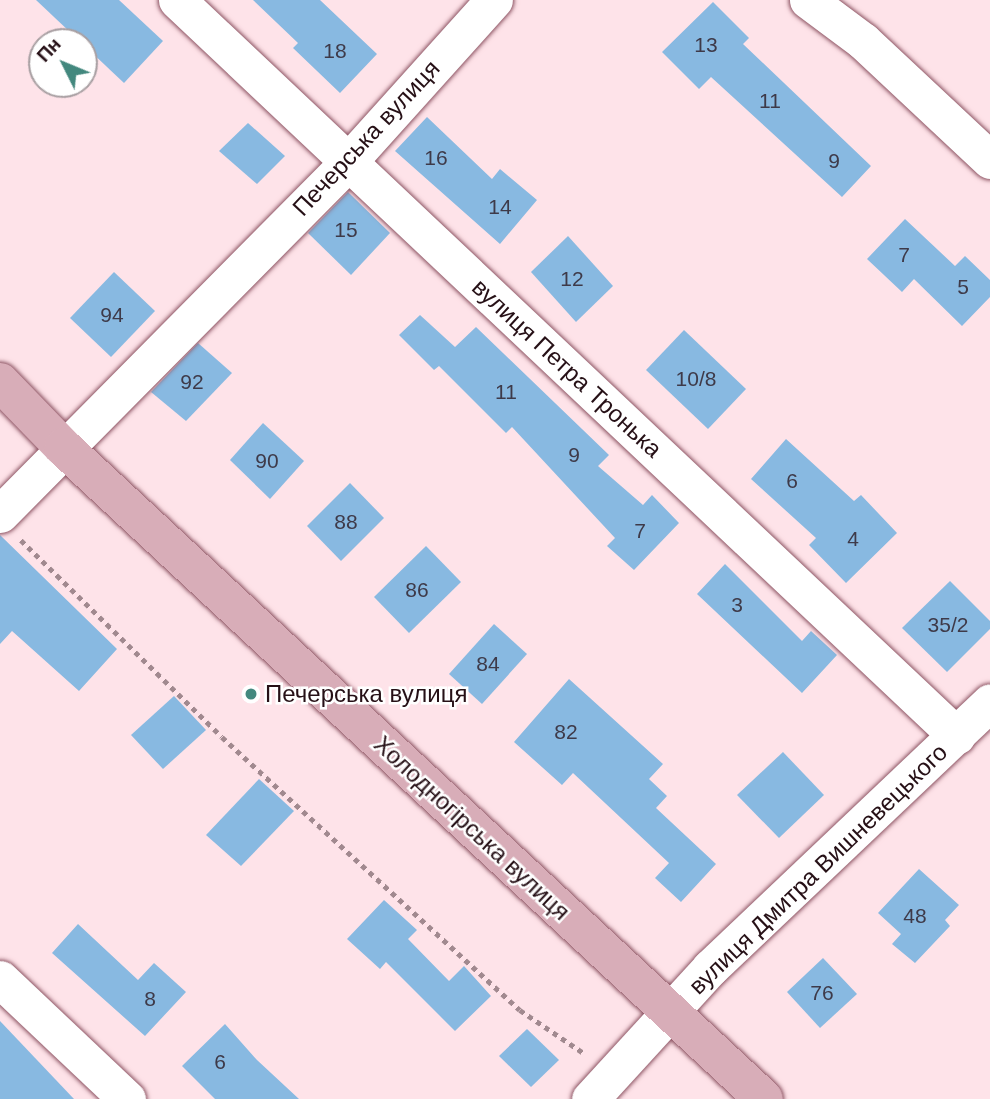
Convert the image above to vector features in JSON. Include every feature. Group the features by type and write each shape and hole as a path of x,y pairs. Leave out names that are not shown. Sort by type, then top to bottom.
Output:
{"main road":[{"name":"Холодногірська вулиця","path":"0,382 63,447 764,1099"}],"street":[{"name":"вулиця Петра Тронька","path":"177,0 957,736"},
{"name":"Печерська вулиця","path":"10,526 63,447 348,162 494,0"},
{"path":"808,0 863,41 990,160"},
{"name":"вулиця Дмитра Вишневецького","path":"602,1086 672,1013 710,968 990,702"},
{"path":"0,979 127,1099"}],"path":[{"path":"10,526 222,737 602,1086"}],"building":[{"path":"36,0 119,0 163,41 124,83 98,58 98,28 66,28"},
{"path":"253,0 320,0 377,54 340,93 293,48 298,43"},
{"path":"713,2 749,38 743,44 871,166 842,197 711,77 699,89 662,52"},
{"path":"427,117 492,179 500,169 537,200 500,244 395,151"},
{"path":"248,123 285,156 257,184 219,151"},
{"path":"348,192 390,233 351,275 308,233"},
{"path":"905,219 955,266 965,256 990,280 990,297 962,326 914,279 902,292 867,259"},
{"path":"568,236 613,286 576,322 531,272"},
{"path":"114,272 155,311 111,357 70,318"},
{"path":"420,315 455,347 476,327 609,455 598,466 643,505 652,495 679,523 634,570 607,546 615,538 512,427 506,433 439,366 434,370 399,335"},
{"path":"684,330 746,389 708,429 646,370"},
{"path":"198,343 232,373 186,421 151,392"},
{"path":"263,423 304,461 270,499 230,460"},
{"path":"786,439 854,501 861,495 897,533 846,583 809,545 816,538 751,479"},
{"path":"350,483 384,518 341,561 307,526"},
{"path":"0,535 117,649 79,691 12,631 0,644"},
{"path":"426,546 461,582 409,633 374,597"},
{"path":"725,564 802,641 811,631 837,655 802,693 697,594"},
{"path":"950,581 990,621 990,629 947,672 902,628"},
{"path":"494,624 527,654 482,704 449,674"},
{"path":"569,679 663,764 649,779 667,796 656,808 716,864 681,902 655,878 669,863 573,773 562,785 514,742"},
{"path":"174,696 206,730 163,769 131,735"},
{"path":"783,752 824,795 779,838 737,795"},
{"path":"259,779 294,811 241,866 206,835"},
{"path":"919,869 959,905 945,920 950,926 915,963 892,944 901,934 878,913"},
{"path":"384,900 417,930 408,939 449,981 464,966 491,996 455,1031 386,962 380,969 347,939"},
{"path":"78,924 138,980 154,963 186,992 145,1036 52,953"},
{"path":"823,958 857,994 820,1028 787,992"},
{"path":"0,1021 74,1099 0,1099"},
{"path":"225,1024 257,1060 299,1099 215,1099 182,1066"},
{"path":"527,1029 559,1060 531,1087 499,1056"}],"place":[{"name":"Печерська вулиця","path":"251,694"}]}
